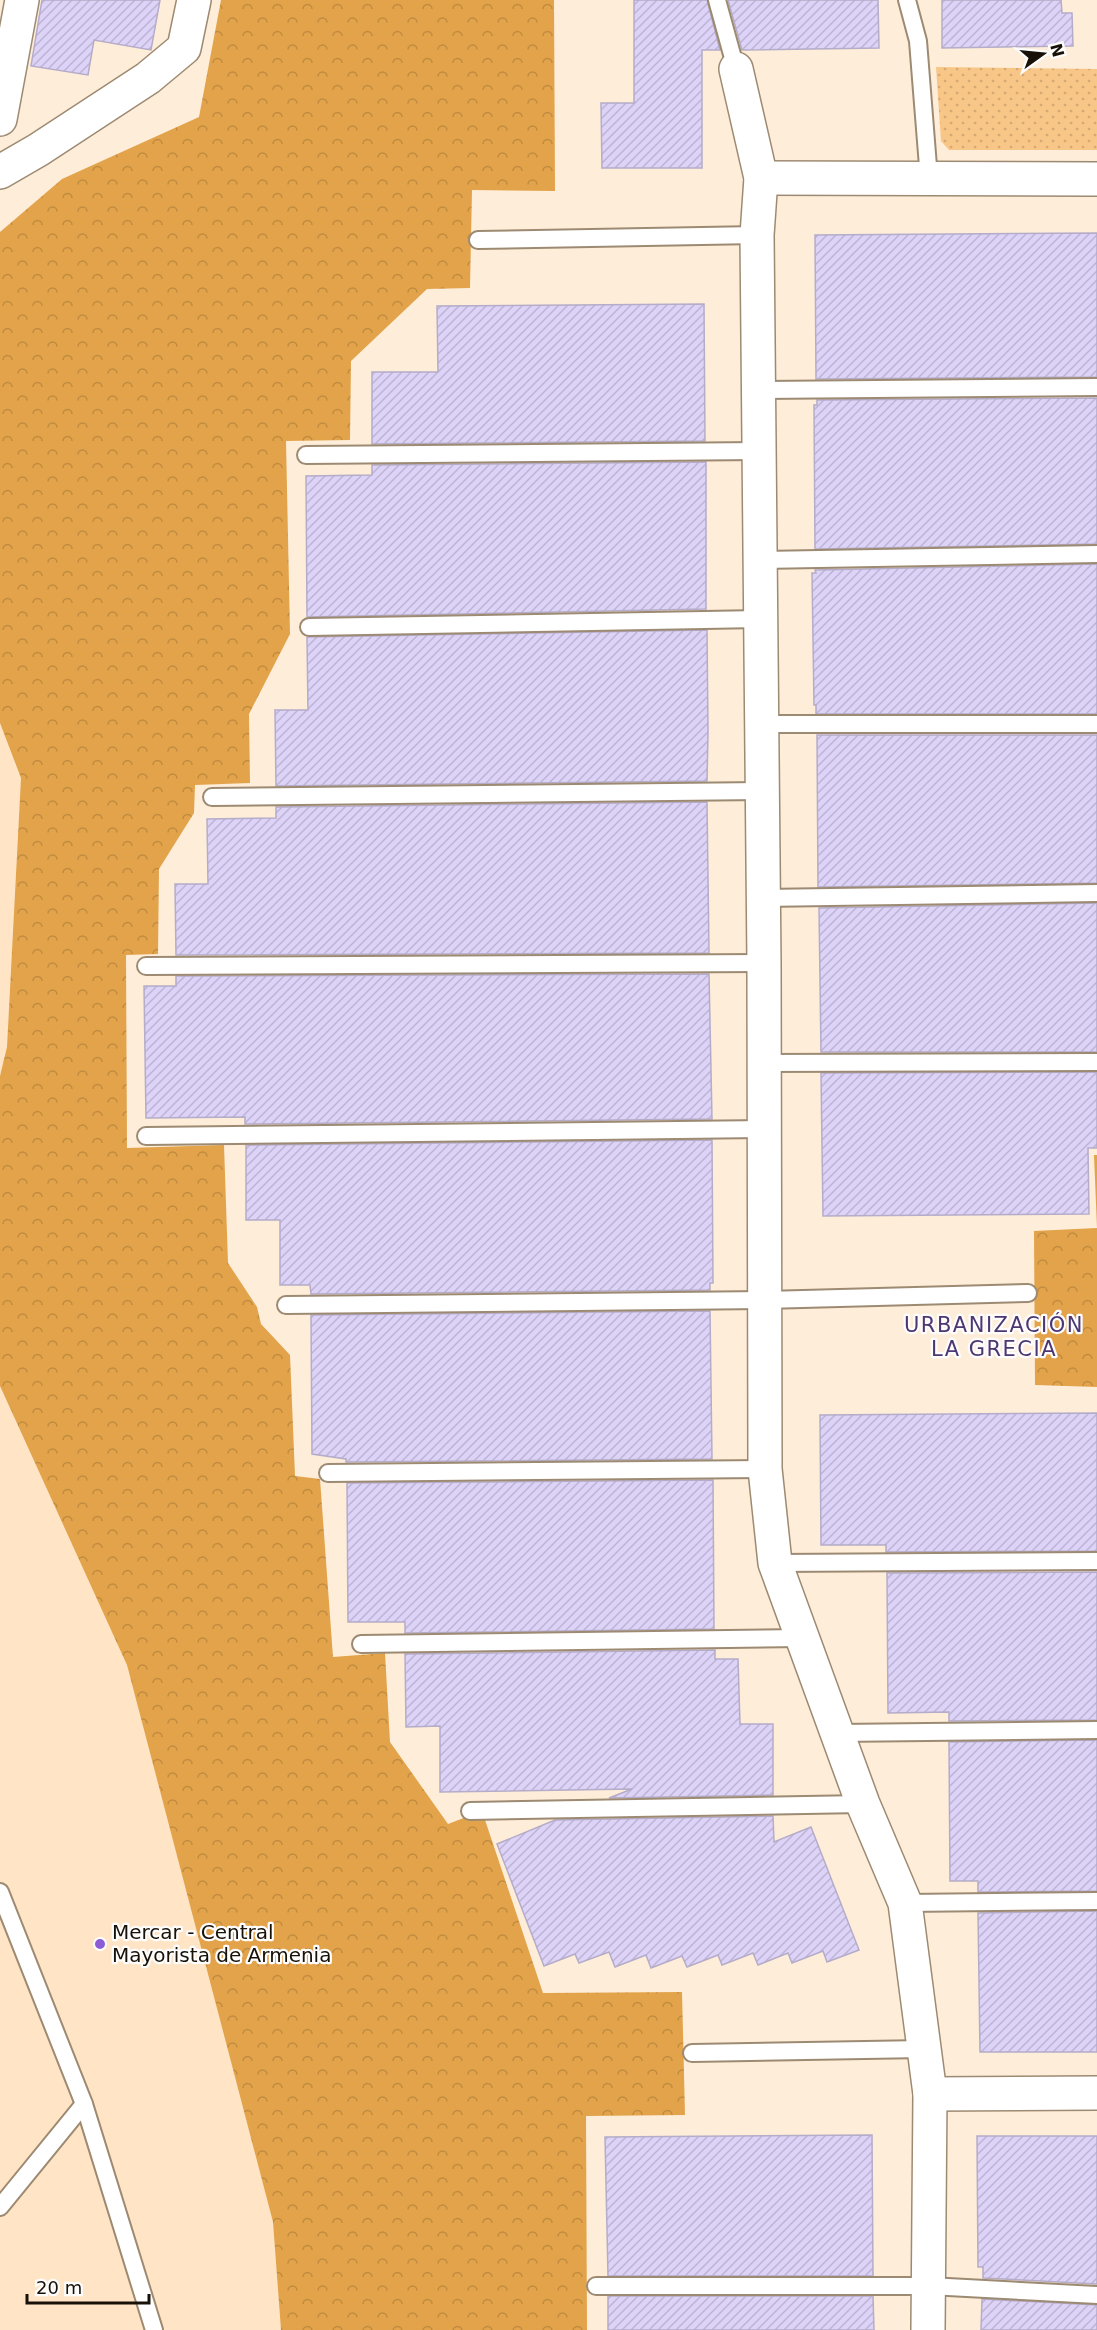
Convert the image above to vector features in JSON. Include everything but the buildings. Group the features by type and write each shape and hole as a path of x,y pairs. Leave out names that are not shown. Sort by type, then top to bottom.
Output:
{"street":[{"path":"0,119 22,0"},
{"path":"0,172 38,150 148,78 184,48 194,0"},
{"path":"736,69 760,178 756,235 765,1063 765,1469 775,1563 862,1804 905,1903 930,2094 928,2330"},
{"path":"760,178 1097,179"},
{"path":"930,2094 1097,2094"}],"lane":[{"path":"717,0 736,69"},
{"path":"907,0 912,13 921,59 929,179"},
{"path":"478,240 756,235"},
{"path":"758,390 1097,387"},
{"path":"306,455 759,451"},
{"path":"760,560 1097,554"},
{"path":"309,627 760,619"},
{"path":"762,724 1097,724"},
{"path":"212,797 762,791"},
{"path":"763,898 1097,893"},
{"path":"147,966 764,963"},
{"path":"765,1063 1097,1062"},
{"path":"146,1136 764,1129"},
{"path":"286,1305 765,1300 1028,1293"},
{"path":"328,1473 765,1469"},
{"path":"775,1563 1097,1561"},
{"path":"361,1644 802,1638"},
{"path":"837,1733 1097,1730"},
{"path":"470,1811 862,1804"},
{"path":"0,1892 84,2104 154,2330"},
{"path":"905,1903 1097,1901"},
{"path":"692,2053 924,2049"},
{"path":"0,2207 84,2104"},
{"path":"596,2286 929,2286 1097,2295"}],"shaded area":[{"path":"936,67 1097,69 1097,150 949,150 941,141"},
{"path":"0,723 21,778 7,1047 0,1076"},
{"name":"Mercar - Central Mayorista de Armenia","path":"0,1386 127,1665 273,2222 281,2330 0,2330"}],"green space":[{"path":"221,0 554,0 555,191 472,190 470,288 427,289 351,361 350,440 286,441 290,634 249,714 250,783 195,785 194,813 159,869 158,954 126,955 127,1148 224,1145 228,1263 257,1307 261,1324 290,1355 295,1476 320,1479 333,1657 385,1653 390,1742 448,1824 482,1811 543,1993 682,1992 685,2115 586,2116 587,2330 281,2330 273,2222 127,1665 0,1386 0,1076 7,1047 21,778 0,723 0,232 62,179 199,117"},
{"path":"1094,1155 1097,1155 1097,1228"},
{"path":"1097,1228 1097,1387 1035,1385 1034,1231"}],"place":[{"name":"Mercar - Central Mayorista de Armenia","path":"100,1944"}],"district":[{"name":"URBANIZACIÓN LA GRECIA","path":"994,1337"}]}
